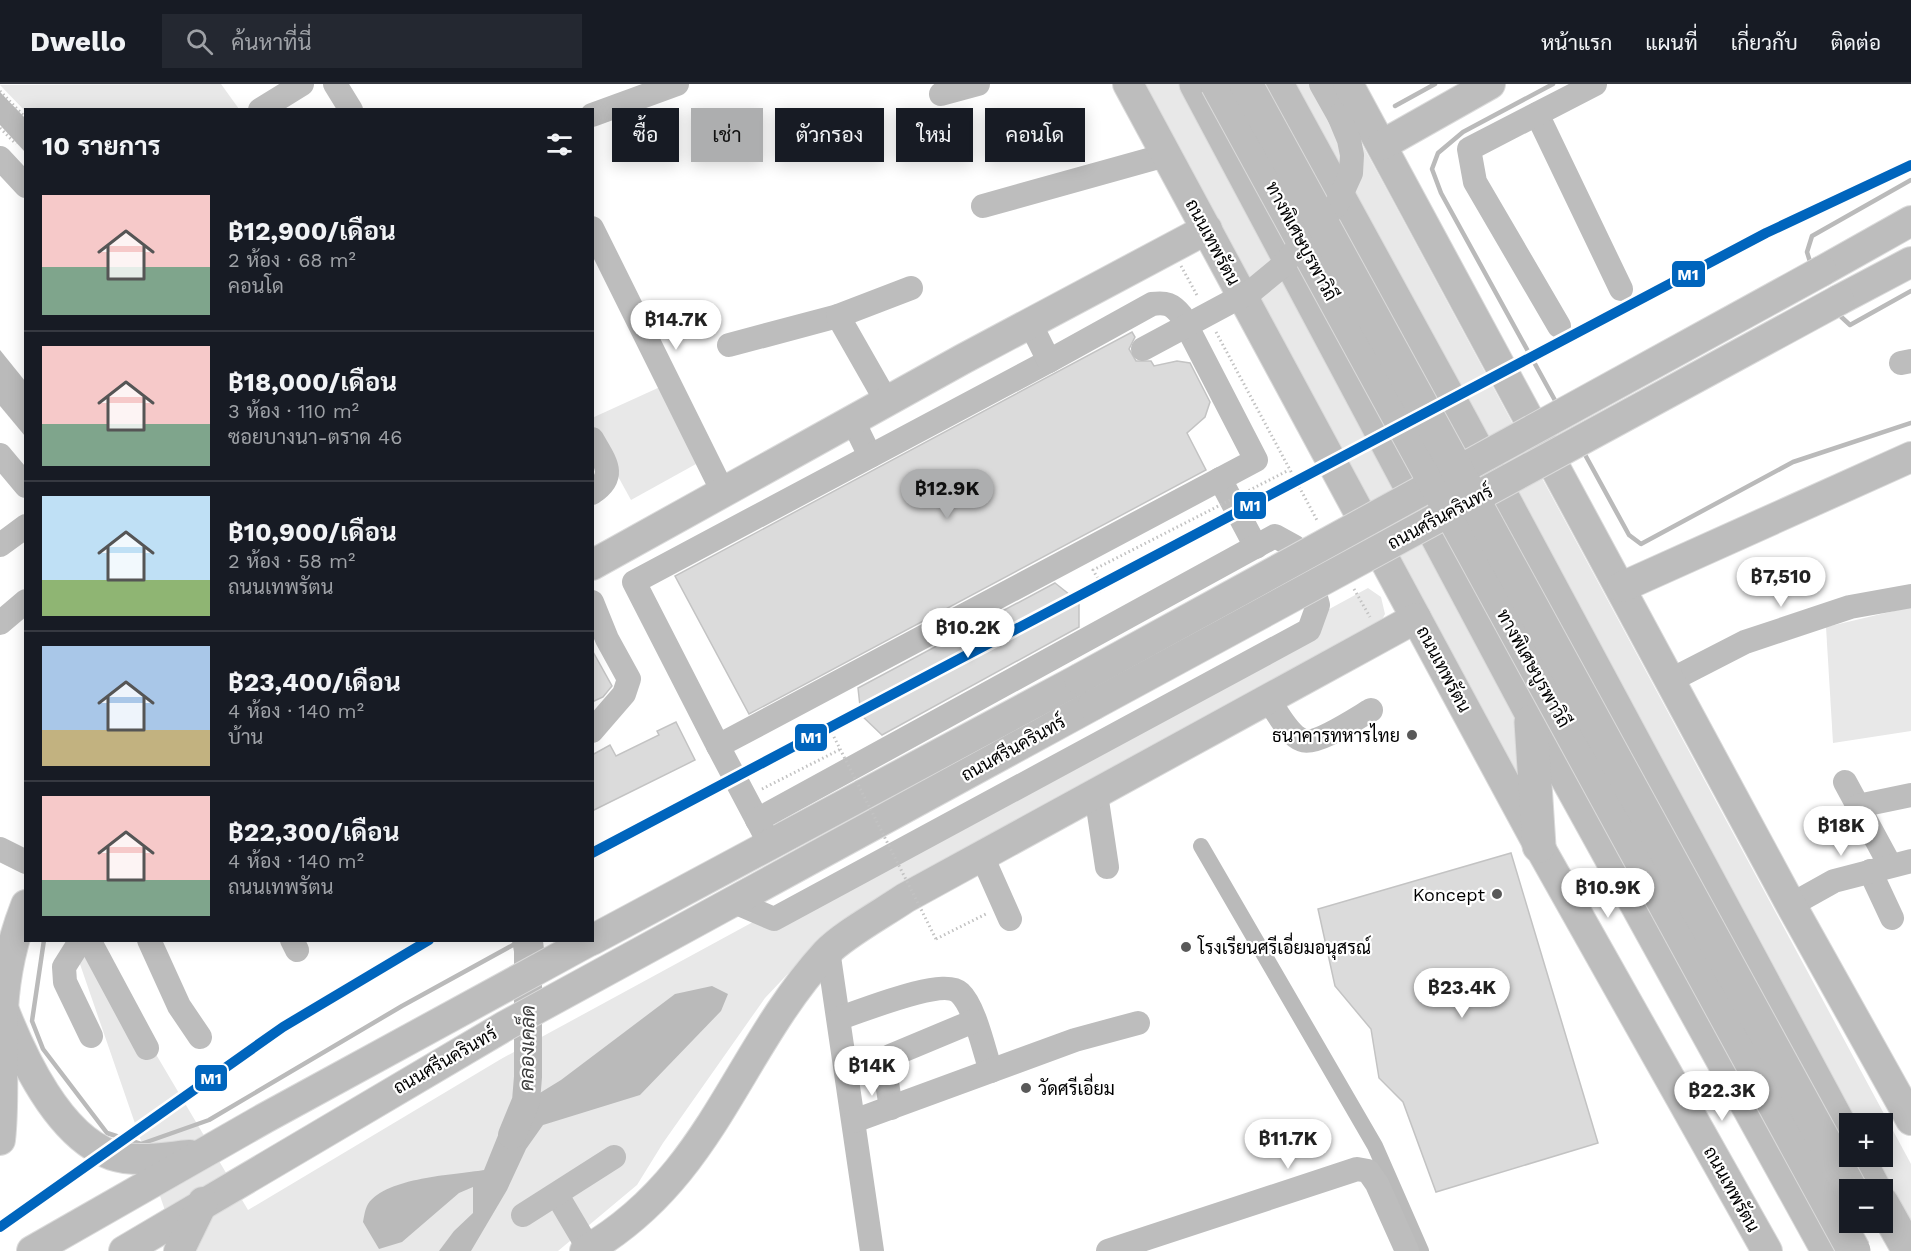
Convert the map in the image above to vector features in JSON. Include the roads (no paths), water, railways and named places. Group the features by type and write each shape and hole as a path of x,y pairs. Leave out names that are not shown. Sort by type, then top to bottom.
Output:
{"highway":[{"path":"1196,84 1530,711 1828,1251"},
{"name":"ทางพิเศษบูรพาวิถี","path":"1216,84 1854,1251"},
{"name":"ทางพิเศษบูรพาวิถี","path":"1246,84 1845,1179"},
{"path":"1264,84 1839,1136"},
{"path":"1277,84 1467,430 1839,1123"},
{"path":"1530,711 1539,846"},
{"path":"1893,1223 1909,1251"},
{"path":"1875,1233 1884,1251"},
{"path":"1893,1233 1903,1251"}],"main road":[{"name":"ถนนเทพรัตน","path":"1128,84 1539,846 1767,1251"},
{"path":"1348,84 1622,587 1791,905 1911,1119"},
{"path":"1382,145 1490,84"},
{"name":"ถนนศรีนครินทร์","path":"124,1251 203,1202 557,996 732,901 1086,692 1911,221"},
{"path":"594,564 1030,323 1207,229"},
{"name":"ถนนศรีนครินทร์","path":"594,939 764,833 1086,692 1911,262"},
{"path":"1622,587 1911,457"},
{"path":"587,1250 645,1209 670,1182 723,1107 790,996 828,950 905,898 1416,618"},
{"path":"0,1140 2,1027 14,936 24,910"},
{"name":"ถนนศรีนครินทร์","path":"32,1251 200,1154 588,942"},
{"path":"2,1027 24,1056 57,1110 84,1141 113,1155 150,1159 200,1154"},
{"path":"179,1251 203,1202"}],"street":[{"path":"270,107 302,84"},
{"path":"335,84 348,108"},
{"path":"594,114 677,84"},
{"path":"941,94 978,84"},
{"path":"1143,349 1253,290 1281,267 1337,204 1351,173 1352,155 1349,140 1321,84"},
{"path":"1559,326 1475,182 1469,149 1594,84"},
{"path":"1537,114 1621,288"},
{"path":"8,152 24,182"},
{"path":"983,206 1166,154"},
{"path":"594,232 723,492"},
{"path":"729,345 838,316 911,288"},
{"path":"718,746 1256,460 1181,315 1174,306 1164,302 1152,304 634,582 718,746 764,833 1275,536 1295,547 1309,571 1318,605 1309,630 774,919 732,901"},
{"path":"838,316 887,402"},
{"path":"1030,323 1049,361"},
{"path":"853,421 870,456"},
{"path":"594,443 605,465 607,476 607,483 594,493"},
{"path":"0,455 24,484"},
{"path":"1220,479 1256,547"},
{"path":"8,544 24,528"},
{"path":"1671,680 1745,642 1850,607 1911,596"},
{"path":"0,623 24,603"},
{"path":"594,612 600,642 629,679 624,694 594,729"},
{"path":"1268,700 1302,741 1314,740 1371,710"},
{"path":"1845,782 1890,866 1892,918"},
{"path":"1096,794 1107,867"},
{"path":"1858,806 1911,795"},
{"path":"0,849 24,861"},
{"path":"982,856 1007,912"},
{"path":"1791,905 1834,881 1890,866"},
{"path":"80,942 64,967 65,982 91,1036"},
{"path":"90,942 147,1047"},
{"path":"150,942 179,1006 200,1037"},
{"path":"828,950 840,1018 872,1251"},
{"path":"840,1018 929,989 946,987 959,991 967,1002 992,1071"},
{"path":"891,1108 884,1064 890,1056 974,1021"},
{"path":"854,1121 1075,1041 1138,1023"},
{"path":"523,1215 614,1157"},
{"path":"1108,1251 1357,1169 1368,1171 1377,1184 1407,1251"},
{"path":"557,1195 587,1250"}],"waterway":[{"path":"1395,106 1435,84"},
{"path":"1553,84 1463,132 1438,153 1432,169 1441,193 1557,404"},
{"path":"1811,265 1807,252 1812,236 1911,180"},
{"path":"1836,312 1850,325 1911,291"},
{"path":"1583,451 1629,535 1641,544 1793,462 1911,423"},
{"path":"1201,846 1375,1146 1421,1251"},
{"path":"44,942 32,1021 43,1049 107,1133 141,1144 209,1120 402,1006 518,942"},
{"name":"คลองเคล็ด","path":"512,1135 526,1101 528,1077 528,942"}],"place":[{"name":"ธนาคารทหารไทย","path":"1412,735"},
{"name":"Koncept","path":"1497,894"},
{"name":"โรงเรียนศรีเอี่ยมอนุสรณ์","path":"1186,947"},
{"name":"วัดศรีเอี่ยม","path":"1026,1088"}]}
